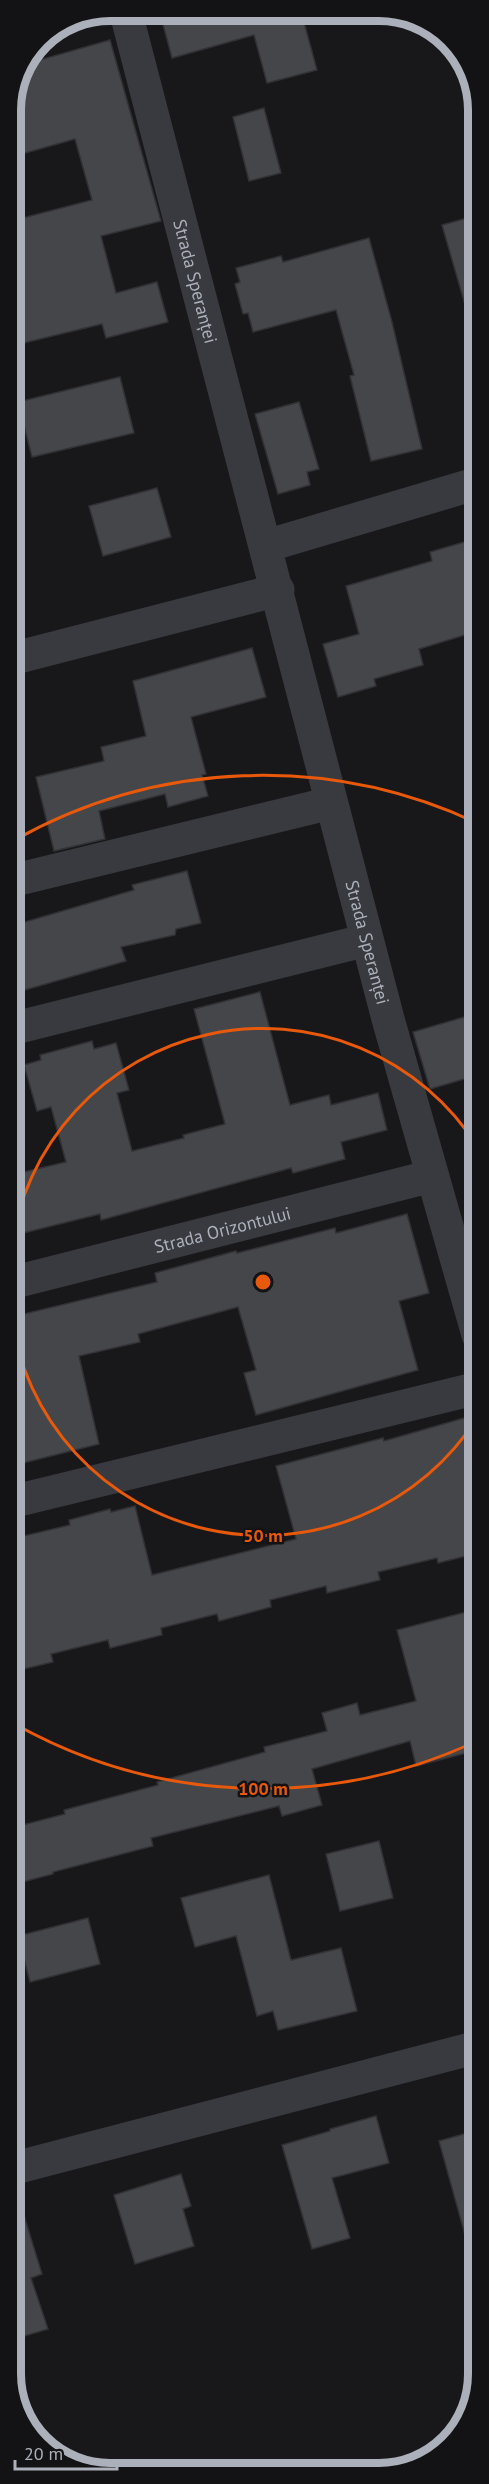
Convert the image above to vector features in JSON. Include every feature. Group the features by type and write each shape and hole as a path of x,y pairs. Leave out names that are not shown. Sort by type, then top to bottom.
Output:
{"street":[{"name":"Strada Speranței","path":"128,21 278,590 367,940 468,1300"},
{"path":"266,546 468,486"},
{"path":"21,655 278,590"},
{"path":"21,879 331,803"},
{"path":"21,1026 367,940"},
{"name":"Strada Orizontului","path":"21,1280 432,1176"},
{"path":"21,1500 468,1390"},
{"path":"21,2166 468,2051"}],"building":[{"path":"162,21 304,21 317,70 267,83 254,35 172,58"},
{"path":"110,40 161,221 101,236 116,293 157,282 168,322 106,338 102,324 21,344 21,218 92,200 75,139 21,154 21,105 24,87 36,61"},
{"path":"264,108 281,173 249,181 233,117"},
{"path":"468,218 468,315 442,225"},
{"path":"369,238 392,322 422,449 371,461 350,376 354,375 336,310 253,332 248,313 243,314 235,284 240,282 236,268 281,256 283,262"},
{"path":"120,377 134,433 32,457 21,414 21,401"},
{"path":"299,402 319,469 307,472 310,485 278,494 255,414"},
{"path":"157,488 171,537 103,556 89,506"},
{"path":"468,541 468,634 419,649 423,665 374,679 376,686 338,697 323,644 359,634 346,586 432,561 430,552"},
{"path":"252,648 266,697 191,717 206,774 202,775 208,796 168,807 165,794 99,811 105,839 54,851 36,777 104,761 101,747 146,736 133,681"},
{"path":"187,871 201,923 176,929 175,935 121,947 126,961 21,991 21,923 134,890 132,885"},
{"path":"260,992 290,1105 329,1095 331,1105 378,1093 387,1130 341,1142 345,1159 293,1173 291,1168 101,1220 100,1214 21,1234 21,1173 66,1162 51,1107 37,1111 24,1065 41,1060 40,1055 92,1041 94,1049 116,1043 129,1090 117,1093 132,1151 184,1138 183,1135 225,1124 194,1009"},
{"path":"468,1016 468,1078 430,1089 413,1032"},
{"path":"407,1214 429,1293 399,1301 418,1370 256,1415 244,1373 256,1370 238,1307 138,1334 140,1342 79,1356 99,1444 21,1464 21,1315 157,1282 155,1273 236,1251 237,1253 335,1228 336,1233"},
{"path":"468,1417 468,1556 438,1563 437,1558 378,1572 380,1580 327,1593 326,1586 270,1600 271,1607 219,1621 217,1614 161,1628 162,1635 110,1648 108,1640 51,1654 53,1662 21,1670 21,1537 70,1525 69,1520 110,1509 111,1512 135,1506 152,1575 296,1539 276,1466 383,1438 384,1441"},
{"path":"468,1612 468,1753 416,1766 410,1741 312,1769 322,1805 282,1816 279,1806 151,1838 153,1846 21,1882 21,1825 65,1814 64,1810 158,1785 157,1782 265,1752 264,1747 327,1731 322,1713 357,1703 360,1715 416,1701 397,1630"},
{"path":"379,1841 393,1898 340,1911 326,1854"},
{"path":"269,1875 291,1960 341,1948 357,2011 278,2030 273,2011 257,2016 236,1936 195,1947 181,1898"},
{"path":"88,1918 100,1964 30,1982 21,1948 21,1935"},
{"path":"376,2116 389,2163 332,2178 350,2238 312,2249 282,2145"},
{"path":"468,2133 468,2246 439,2141"},
{"path":"181,2174 191,2206 183,2209 194,2246 135,2264 114,2195"},
{"path":"21,2206 42,2274 31,2278 48,2329 21,2337"}]}
